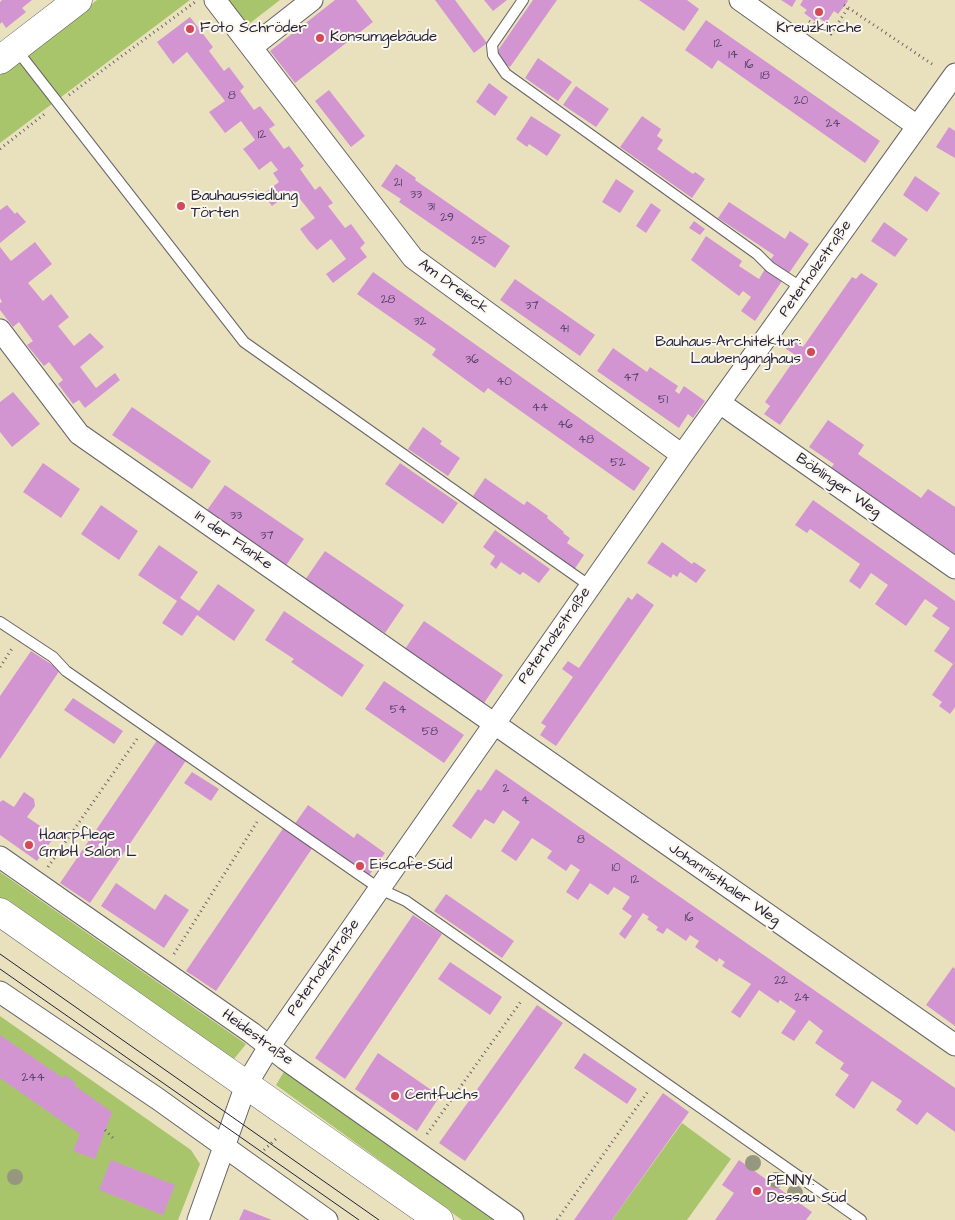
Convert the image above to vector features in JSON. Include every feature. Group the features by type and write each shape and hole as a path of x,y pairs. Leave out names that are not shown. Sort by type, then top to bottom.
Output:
{"street":[{"path":"8,54 78,0"},
{"name":"Am Dreieck","path":"215,0 413,258 682,455"},
{"path":"252,47 312,0"},
{"path":"740,0 917,126"},
{"name":"Peterholzstraße","path":"198,1220 246,1085 269,1047 682,455 954,77"},
{"name":"In der Flanke","path":"0,330 79,434 495,723"},
{"name":"Böblinger Weg","path":"720,403 955,568"},
{"name":"Johannisthaler Weg","path":"495,723 955,1045"},
{"name":"Heidestraße","path":"0,857 416,1149 513,1220"},
{"path":"0,912 439,1220"},
{"path":"0,992 158,1099 327,1220"}],"lane":[{"path":"523,0 492,45 493,55 506,74 757,254 770,267 802,288"},
{"path":"8,54 57,104 244,342 590,586"},
{"path":"0,622 53,657 66,671 380,889 406,901 861,1220"}],"path":[{"path":"0,148 198,0"},
{"path":"844,5 954,77"},
{"path":"793,36 804,19 831,34 848,8"},
{"path":"0,667 21,636"},
{"path":"37,883 146,726"},
{"path":"163,971 266,809"},
{"path":"416,1149 531,988"},
{"path":"557,1220 658,1077"},
{"path":"105,1130 114,1139"}],"green space":[{"path":"97,0 190,0 0,143 0,75"},
{"path":"225,0 280,0 245,27"},
{"path":"0,872 246,1044 230,1064 0,901"},
{"path":"0,1016 191,1150 200,1164 178,1220 0,1220"},
{"path":"285,1070 497,1220 462,1220 276,1085"},
{"path":"682,1123 731,1159 687,1220 612,1220"}],"building":[{"path":"2,0 32,0 22,8 26,12 6,28 2,22 0,24 0,2"},
{"name":"Konsumgebäude","path":"335,0 356,0 373,22 295,83 270,51"},
{"path":"435,0 455,0 487,43 474,53"},
{"path":"484,0 507,0 493,11"},
{"path":"533,0 557,0 510,67 494,56"},
{"path":"639,0 687,0 699,9 684,31"},
{"path":"781,0 796,0 792,7"},
{"name":"Kreuzkirche","path":"803,0 848,1 838,14 834,11 826,23 819,18 816,22 804,13 807,10 800,5"},
{"path":"190,17 213,47 209,51 224,71 229,67 244,87 240,91 254,110 260,106 275,125 269,129 284,149 289,146 304,166 300,169 315,190 320,186 333,203 328,206 345,228 351,224 365,243 360,248 367,257 333,283 326,274 346,259 331,239 317,250 308,240 300,229 315,218 293,190 272,206 263,194 279,182 273,173 278,170 271,161 259,170 243,149 255,140 241,121 225,133 209,112 225,101 187,52 173,64 157,42"},
{"path":"706,20 880,141 865,163 718,60 712,69 685,50"},
{"path":"538,58 572,82 558,101 525,78"},
{"path":"489,83 508,97 495,116 476,102"},
{"path":"576,86 609,109 596,127 563,105"},
{"path":"329,90 365,136 351,147 315,101"},
{"path":"531,116 561,135 547,156 529,144 527,147 516,139"},
{"path":"642,116 661,129 657,136 663,140 657,149 693,174 695,172 705,179 692,198 620,147"},
{"path":"949,127 955,131 955,158 936,147"},
{"path":"396,164 416,178 415,180 510,246 495,268 399,202 401,199 381,186"},
{"path":"915,176 940,193 927,212 903,195"},
{"path":"616,179 634,191 620,213 602,202"},
{"path":"729,202 785,239 790,231 809,244 787,276 768,263 774,255 718,218"},
{"path":"651,203 661,210 646,233 636,226"},
{"path":"7,205 26,222 0,243 0,210"},
{"path":"694,221 705,229 700,235 689,228"},
{"path":"884,222 908,239 895,257 871,241"},
{"path":"706,236 742,261 739,266 759,279 765,269 782,281 755,321 741,311 751,297 743,291 739,296 691,260"},
{"path":"35,242 52,264 28,283 43,301 51,294 69,317 58,326 74,346 90,333 104,347 80,367 96,388 115,373 120,380 85,408 79,400 73,404 58,384 63,380 49,362 44,366 27,345 33,341 19,322 13,327 0,310 0,303 2,302 0,298 0,247 11,261"},
{"path":"373,272 650,468 634,491 488,388 484,393 432,355 436,349 357,294"},
{"name":"Bauhaus-Architektur: Laubenganghaus","path":"861,273 878,284 780,425 764,414 770,406 765,402 797,356 786,349 792,340 803,347 852,277 856,279"},
{"path":"515,279 595,335 580,356 500,300"},
{"path":"613,348 647,372 650,367 678,386 675,391 679,394 684,386 705,401 693,418 688,414 679,428 597,371"},
{"path":"13,392 40,424 12,447 0,432 0,402"},
{"path":"132,407 211,461 192,489 112,435"},
{"path":"828,420 864,445 858,454 921,498 928,489 955,507 955,554 831,468 834,464 809,447"},
{"path":"423,427 442,441 440,444 460,458 448,476 408,449"},
{"path":"43,463 80,489 61,518 23,492"},
{"path":"400,463 458,503 443,524 385,484"},
{"path":"485,478 524,505 527,501 548,516 547,518 570,538 567,543 584,555 574,570 550,553 551,551 473,496"},
{"path":"225,485 304,539 285,567 205,513"},
{"path":"813,500 955,601 955,707 950,714 939,706 942,702 932,695 953,664 934,651 950,628 932,616 938,608 925,599 906,626 875,604 888,585 871,573 860,589 849,581 860,564 810,529 807,533 795,525"},
{"path":"101,505 138,531 119,560 81,534"},
{"path":"495,530 550,569 539,583 523,572 520,575 501,562 496,569 490,564 495,556 483,547"},
{"path":"662,542 692,564 694,562 706,570 696,583 680,572 677,577 673,574 671,578 647,563"},
{"path":"159,545 198,572 180,598 199,611 218,584 255,610 234,641 197,615 182,636 162,623 177,601 138,575"},
{"path":"325,551 404,605 385,633 305,580"},
{"path":"637,593 654,605 556,746 540,735 546,726 541,723 573,677 562,669 568,661 579,668 628,597 632,600"},
{"path":"284,611 364,665 342,697 291,662 294,659 265,640"},
{"path":"424,621 503,675 484,703 405,649"},
{"path":"31,651 60,670 0,759 0,696"},
{"path":"384,681 464,735 444,763 365,709"},
{"path":"73,698 123,731 114,744 64,710"},
{"path":"158,739 187,759 90,903 60,883"},
{"path":"496,769 955,1088 955,1132 927,1112 917,1125 896,1110 902,1101 872,1081 854,1109 835,1095 849,1075 840,1069 844,1063 815,1043 823,1031 809,1020 794,1041 781,1033 796,1011 780,1000 778,1003 759,990 740,1018 731,1012 751,984 722,966 725,962 719,958 717,962 695,947 699,941 690,935 686,941 667,928 663,934 656,930 658,927 647,919 649,917 643,913 625,939 619,934 632,916 622,909 630,897 614,887 608,895 590,883 578,900 566,892 580,870 571,864 566,871 547,858 552,851 532,838 516,861 501,851 520,822 503,810 494,824 485,819 471,839 452,826 478,789 481,791"},
{"path":"192,772 219,789 211,801 184,783"},
{"path":"24,792 34,799 35,806 27,817 55,836 37,861 0,835 0,802 3,800 14,807"},
{"path":"308,805 354,838 357,833 385,853 367,878 294,825"},
{"path":"284,827 313,847 216,991 186,971"},
{"path":"116,883 155,910 165,894 189,910 164,948 101,906"},
{"path":"446,894 514,941 502,958 434,911"},
{"path":"413,915 442,934 345,1079 315,1058"},
{"path":"450,962 502,997 490,1015 438,979"},
{"path":"953,967 955,969 955,1026 926,1005"},
{"path":"537,1005 563,1023 465,1161 439,1143"},
{"path":"0,1035 63,1078 65,1075 76,1083 75,1086 112,1112 95,1159 73,1151 80,1134 0,1078"},
{"path":"378,1053 440,1096 417,1131 355,1089"},
{"path":"584,1053 637,1089 627,1104 574,1068"},
{"path":"663,1093 689,1112 612,1220 574,1220"},
{"path":"111,1160 175,1185 163,1215 99,1190"},
{"name":"PENNY. Dessau Süd","path":"739,1160 812,1212 806,1220 715,1220 734,1193 722,1185"},
{"path":"244,1209 272,1220 239,1220"}],"tram line":[{"path":"0,954 379,1220"},
{"path":"0,969 359,1220"}],"place":[{"name":"Kreuzkirche","path":"819,12"},
{"name":"Foto Schröder","path":"190,29"},
{"name":"Konsumgebäude","path":"320,38"},
{"name":"Bauhaussiedlung Törten","path":"181,206"},
{"name":"Bauhaus-Architektur: Laubenganghaus","path":"811,352"},
{"name":"Haarpflege GmbH Salon L","path":"29,845"},
{"name":"Eiscafe-Süd","path":"360,866"},
{"name":"Centfuchs","path":"395,1096"},
{"name":"PENNY. Dessau Süd","path":"757,1191"}]}
